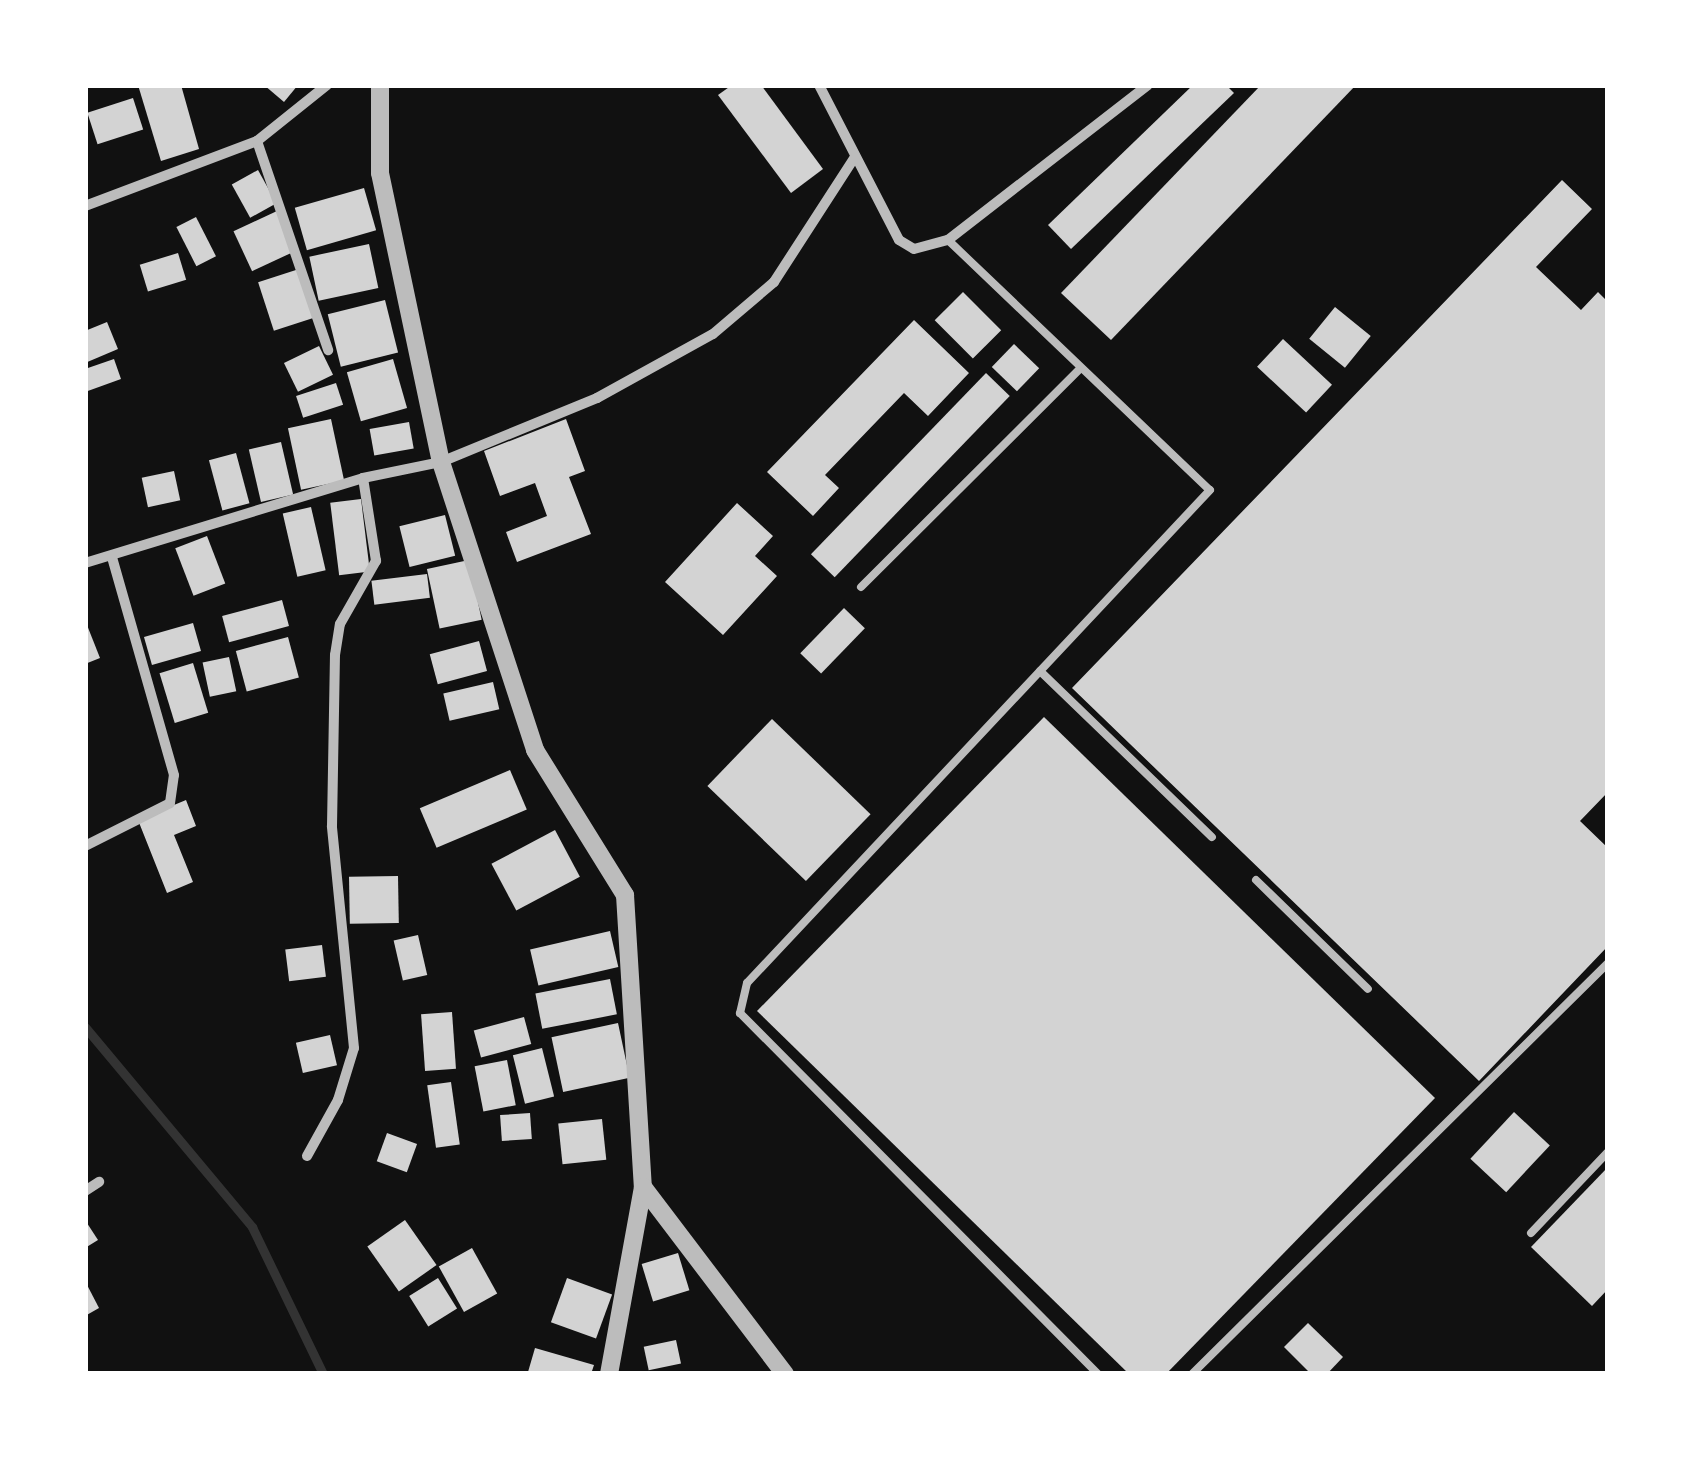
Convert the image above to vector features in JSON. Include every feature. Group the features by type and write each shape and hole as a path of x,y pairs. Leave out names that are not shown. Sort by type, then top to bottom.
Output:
{"street":[{"path":"85,206 257,141 327,85"},
{"path":"380,85 380,174 441,462 535,750 625,894 643,1188 609,1374"},
{"path":"819,85 900,240 914,249 948,240 1148,85"},
{"path":"257,141 328,350"},
{"path":"85,563 363,478 441,462 596,398 712,334 774,282 855,157"},
{"path":"306,1156 338,1100 354,1048 332,826 335,656 340,624 376,562 363,478"},
{"path":"85,846 170,803 174,775 112,557"},
{"path":"85,1191 99,1182"},
{"path":"643,1188 785,1374"}],"lane":[{"path":"948,240 1210,490 747,983 740,1013 1098,1374"},
{"path":"861,587 1082,368"},
{"path":"1040,671 1212,838"},
{"path":"1256,880 1368,989"},
{"path":"1192,1374 1607,966"},
{"path":"1531,1233 1608,1152"}],"building":[{"path":"138,85 181,85 199,149 161,161"},
{"path":"264,85 298,85 284,102"},
{"path":"732,85 761,85 823,169 791,193 718,95"},
{"path":"1193,85 1226,85 1234,93 1071,249 1048,225"},
{"path":"1261,85 1356,85 1111,340 1061,293"},
{"path":"133,98 143,129 98,144 87,113"},
{"path":"258,170 276,203 250,218 232,185"},
{"path":"1562,180 1592,209 1536,267 1581,310 1598,292 1608,302 1608,792 1580,821 1608,848 1608,946 1479,1081 1072,688"},
{"path":"364,188 376,230 307,250 295,208"},
{"path":"277,211 296,251 252,271 233,231"},
{"path":"196,217 216,256 196,266 176,227"},
{"path":"369,244 378,288 319,301 309,257"},
{"path":"178,253 186,280 148,291 140,265"},
{"path":"299,269 315,318 274,331 258,282"},
{"path":"963,292 1001,330 973,358 935,320"},
{"path":"385,300 398,352 341,367 328,314"},
{"path":"1335,307 1371,336 1345,368 1309,339"},
{"path":"914,320 969,373 928,416 904,393 825,475 839,488 813,516 767,472"},
{"path":"107,322 118,349 85,363 85,331"},
{"path":"1283,339 1332,385 1306,412 1257,367"},
{"path":"1014,344 1039,368 1017,391 992,367"},
{"path":"319,346 333,375 298,392 284,363"},
{"path":"114,359 121,379 85,392 85,369"},
{"path":"393,359 407,408 361,421 347,372"},
{"path":"986,373 1010,396 835,577 811,554"},
{"path":"336,383 343,405 303,418 296,396"},
{"path":"331,419 344,481 301,490 288,428"},
{"path":"566,419 585,471 569,477 591,534 517,562 506,532 547,516 535,483 500,496 484,451"},
{"path":"409,422 414,449 374,456 370,429"},
{"path":"281,442 293,495 261,502 249,449"},
{"path":"236,453 249,503 222,510 209,460"},
{"path":"174,471 180,500 148,507 142,478"},
{"path":"361,499 370,571 339,575 330,503"},
{"path":"737,503 773,536 755,556 777,576 723,635 665,582"},
{"path":"311,507 326,570 297,577 283,514"},
{"path":"445,515 455,556 410,567 399,526"},
{"path":"207,536 225,584 194,596 175,548"},
{"path":"469,560 482,620 440,629 427,569"},
{"path":"427,574 430,598 374,605 371,581"},
{"path":"282,600 289,626 229,642 222,616"},
{"path":"844,608 865,628 821,673 800,653"},
{"path":"85,620 100,658 85,664"},
{"path":"193,623 201,651 152,665 144,637"},
{"path":"288,637 299,678 247,692 236,651"},
{"path":"479,641 487,671 438,684 430,654"},
{"path":"229,657 236,691 210,697 203,663"},
{"path":"193,663 208,713 175,723 160,673"},
{"path":"493,682 499,709 450,721 443,693"},
{"path":"1044,717 1435,1098 1166,1374 1129,1374 757,1011"},
{"path":"772,719 871,814 806,881 707,786"},
{"path":"510,770 527,810 437,848 420,808"},
{"path":"186,800 196,826 174,835 193,882 167,893 138,820"},
{"path":"555,830 580,877 516,911 491,864"},
{"path":"398,876 399,923 350,924 349,877"},
{"path":"610,931 618,967 538,985 530,949"},
{"path":"418,935 427,975 403,981 394,941"},
{"path":"322,945 326,977 289,981 285,950"},
{"path":"610,979 617,1014 542,1029 535,994"},
{"path":"452,1012 456,1069 425,1071 421,1014"},
{"path":"524,1017 531,1044 481,1058 474,1030"},
{"path":"618,1023 630,1078 563,1092 551,1037"},
{"path":"330,1035 337,1065 303,1073 296,1043"},
{"path":"542,1048 554,1097 525,1104 513,1055"},
{"path":"507,1060 516,1105 483,1111 475,1066"},
{"path":"451,1082 460,1144 436,1148 427,1085"},
{"path":"1514,1112 1550,1145 1506,1192 1470,1159"},
{"path":"530,1113 532,1139 502,1141 500,1115"},
{"path":"602,1119 606,1160 563,1164 558,1124"},
{"path":"387,1133 417,1144 407,1172 377,1161"},
{"path":"1608,1167 1608,1289 1592,1306 1531,1247"},
{"path":"85,1220 98,1240 85,1248"},
{"path":"405,1220 437,1265 399,1291 367,1246"},
{"path":"472,1248 497,1293 464,1312 439,1266"},
{"path":"678,1253 689,1290 653,1301 642,1264"},
{"path":"438,1278 457,1309 428,1327 409,1296"},
{"path":"567,1278 612,1294 596,1339 551,1322"},
{"path":"85,1281 99,1308 85,1316"},
{"path":"1308,1323 1343,1357 1327,1374 1311,1374 1284,1347"},
{"path":"676,1340 681,1363 649,1370 644,1347"},
{"path":"535,1348 594,1365 591,1374 528,1372"}],"waterway":[{"path":"85,1027 252,1227 323,1374"}]}
